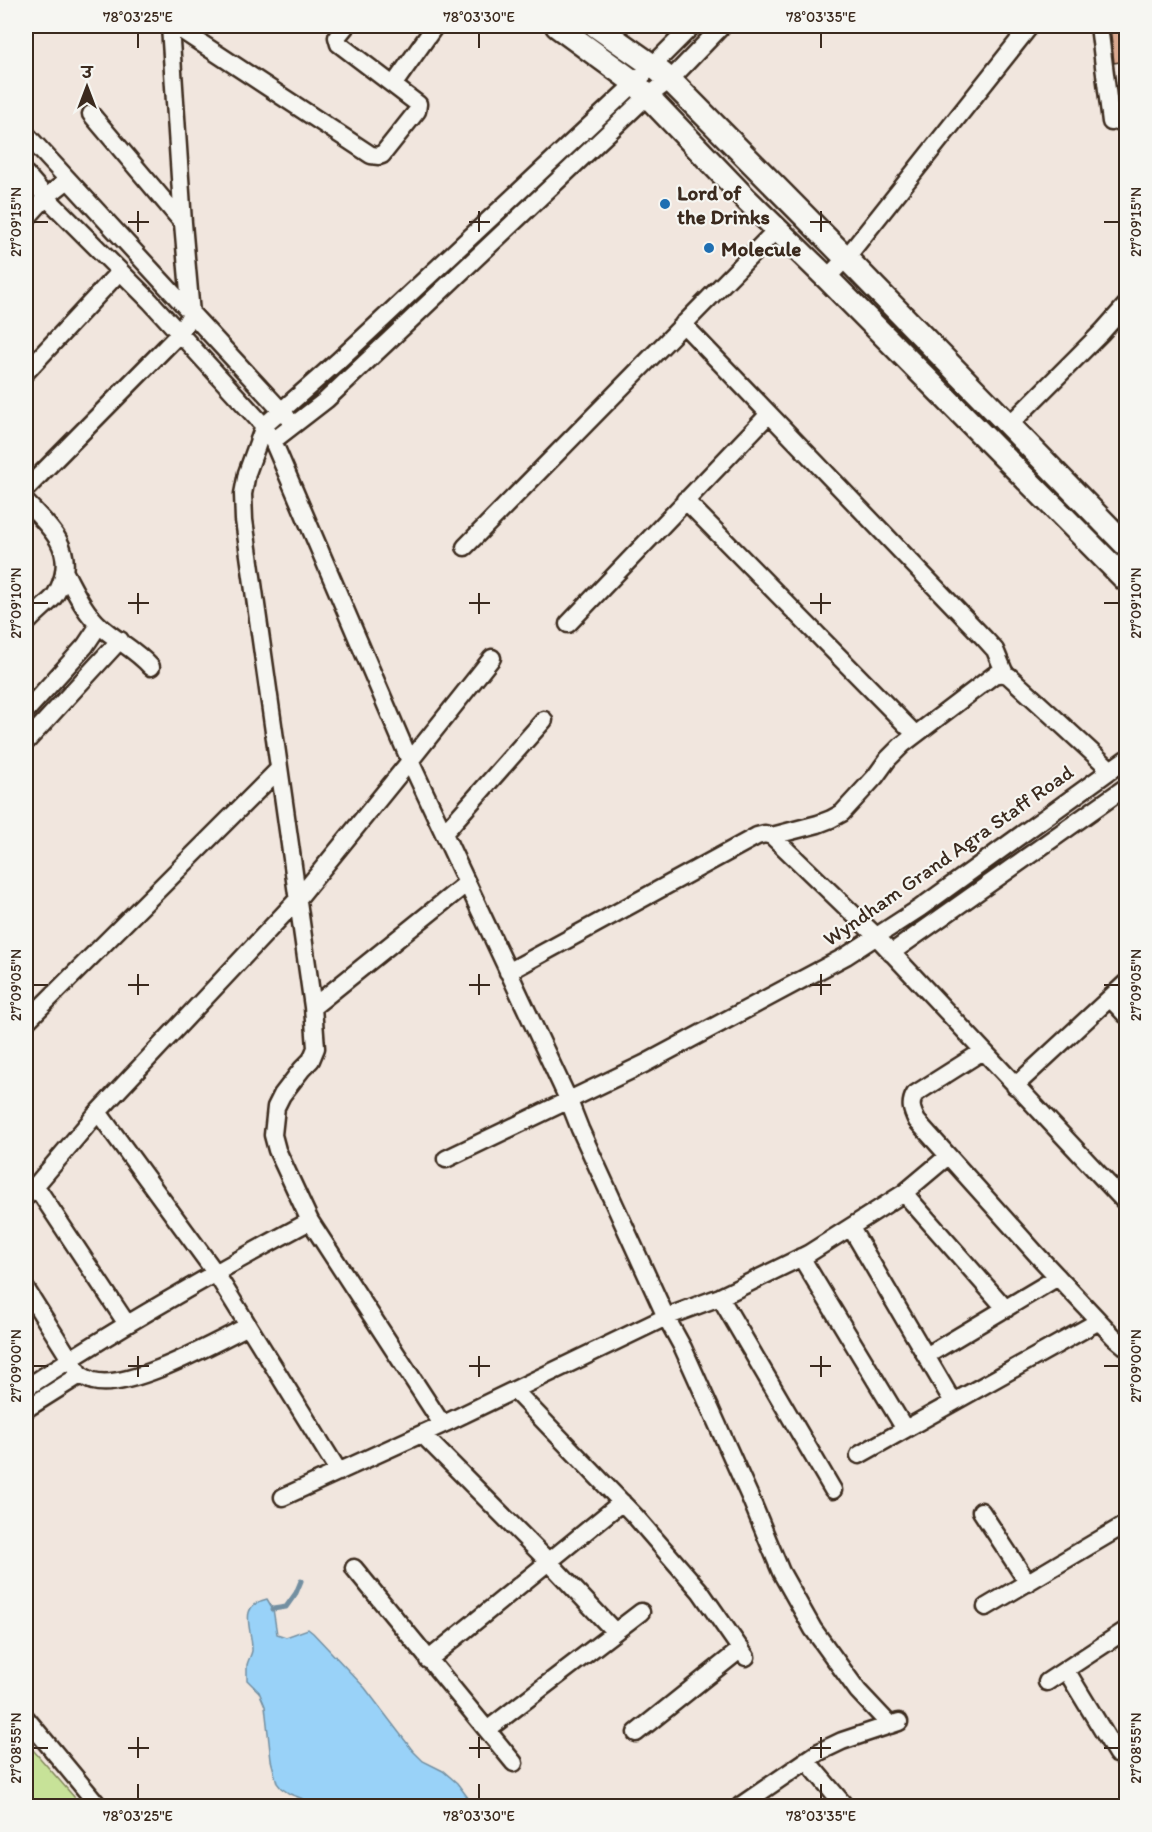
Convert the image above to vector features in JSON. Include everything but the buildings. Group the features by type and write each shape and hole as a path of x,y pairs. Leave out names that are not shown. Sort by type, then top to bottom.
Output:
{"street":[{"path":"173,26 375,156 382,154 419,108 416,101 339,44 337,37 346,26"},
{"path":"26,489 180,333 191,314 183,223 173,26"},
{"path":"394,84 435,26"},
{"path":"557,26 641,90 1126,580"},
{"path":"596,26 662,73 1009,424 1126,546"},
{"path":"662,73 692,26"},
{"path":"442,1424 310,1221 277,1150 273,1135 276,1107 282,1095 311,1060 316,1048 313,1007 244,520 243,494 247,473 264,426 641,90 722,26"},
{"path":"828,278 1030,26"},
{"path":"1099,26 1111,122"},
{"path":"273,441 326,400 641,90"},
{"path":"91,114 183,223"},
{"path":"26,134 294,425"},
{"path":"26,174 180,333 264,426 273,441 411,761 682,1348 781,1572 813,1629 858,1691 894,1723 819,1752 740,1806"},
{"path":"26,219 46,196 68,180"},
{"path":"465,547 777,229"},
{"path":"26,372 120,271"},
{"path":"1009,424 1102,332 1126,304"},
{"path":"683,324 985,639 995,650 1005,674 1111,770"},
{"path":"568,624 770,414"},
{"path":"686,500 915,734"},
{"path":"26,502 57,537 65,559 57,593 27,620"},
{"path":"64,571 84,607 99,625 151,667"},
{"path":"26,711 85,646 99,625"},
{"path":"26,742 120,640"},
{"path":"127,1324 30,1191 98,1112 297,900 492,658"},
{"path":"772,836 825,822 843,813 888,759 915,734 994,675 1005,674"},
{"path":"445,832 544,720"},
{"name":"Wyndham Grand Agra Staff Road","path":"446,1159 644,1064 836,961 920,908 1126,759"},
{"path":"26,1022 279,769"},
{"path":"891,953 1126,787"},
{"path":"508,972 757,836 765,834 772,836 876,936 1126,1203"},
{"path":"313,1007 467,883"},
{"path":"1016,1086 1126,983"},
{"path":"1110,998 1126,1015"},
{"path":"983,1051 915,1094 911,1109 917,1121 948,1156 1099,1322 1126,1347"},
{"path":"98,1112 215,1272 339,1472"},
{"path":"283,1497 422,1434 666,1317 720,1297 801,1257 904,1193 948,1156"},
{"path":"904,1193 1006,1309"},
{"path":"26,1388 69,1359 215,1272 310,1221"},
{"path":"851,1227 953,1402"},
{"path":"801,1257 905,1429"},
{"path":"926,1356 1058,1277"},
{"path":"26,1289 80,1375 95,1381 130,1378 172,1364 248,1326"},
{"path":"720,1297 833,1490"},
{"path":"860,1455 1099,1322"},
{"path":"26,1408 80,1375"},
{"path":"514,1390 622,1502 700,1591 744,1653 636,1734"},
{"path":"422,1434 615,1632"},
{"path":"428,1660 622,1502"},
{"path":"981,1511 1028,1583"},
{"path":"987,1607 1126,1524"},
{"path":"354,1568 514,1763"},
{"path":"487,1731 641,1612"},
{"path":"1047,1682 1126,1630"},
{"path":"1066,1670 1117,1754"},
{"path":"26,1718 99,1806"},
{"path":"806,1760 845,1806"}],"green space":[{"path":"26,1742 82,1806 26,1806"}],"water":[{"path":"267,1599 273,1609 277,1634 286,1637 308,1629 313,1633 365,1688 413,1751 423,1761 443,1771 457,1783 469,1799 471,1806 316,1806 281,1788 277,1783 271,1760 265,1706 259,1692 247,1680 247,1665 252,1651 249,1613 257,1602"}],"waterway":[{"path":"273,1609 286,1607 301,1581"}],"place":[{"name":"Lord of the Drinks","path":"665,204"},
{"name":"Molecule","path":"709,248"}]}
